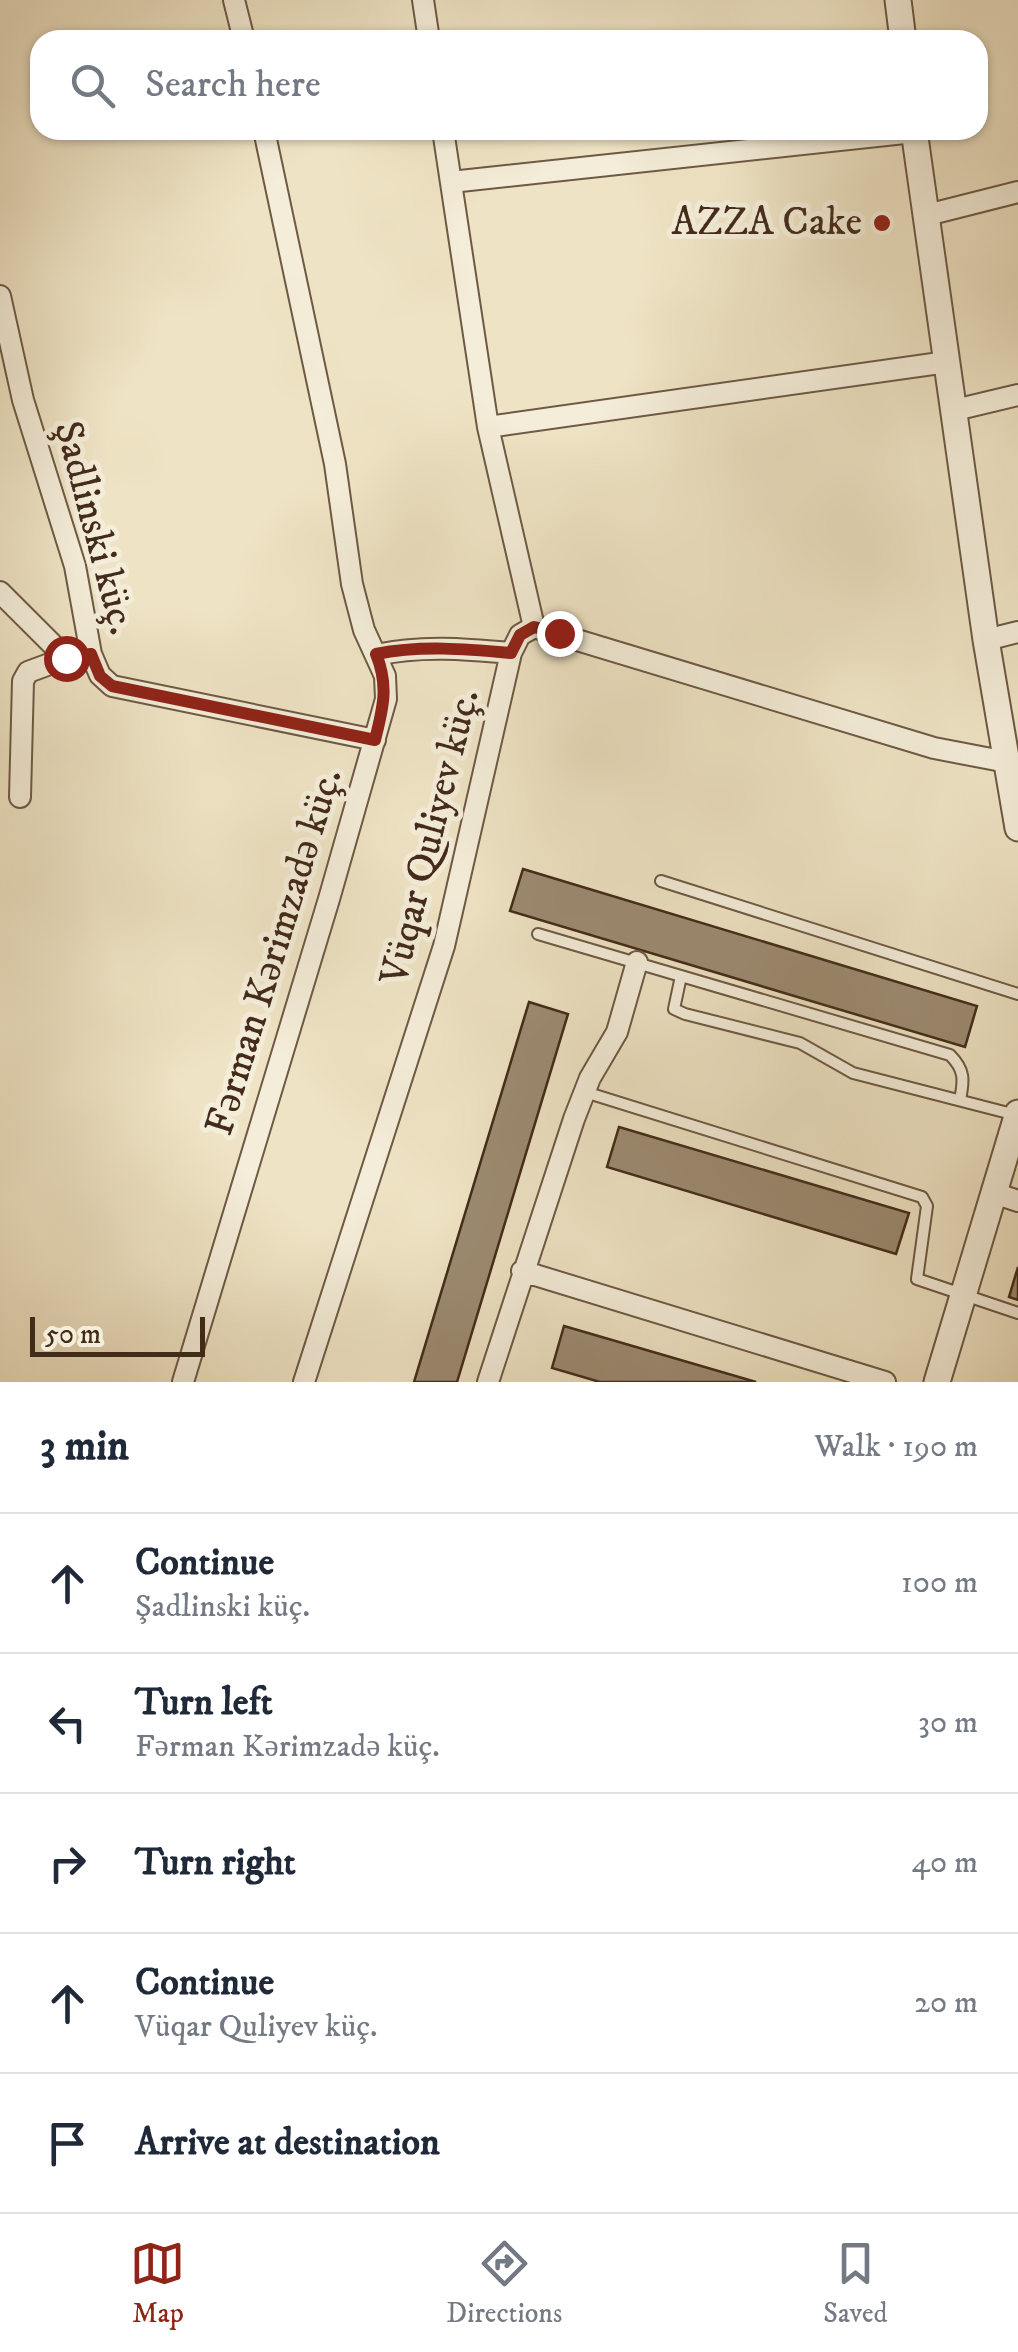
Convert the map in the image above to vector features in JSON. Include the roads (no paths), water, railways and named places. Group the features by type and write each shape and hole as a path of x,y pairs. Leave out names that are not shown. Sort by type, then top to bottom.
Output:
{"street":[{"path":"234,0 242,30"},
{"path":"423,0 428,30"},
{"path":"898,0 901,30"},
{"name":"Fərman Kərimzadə küç.","path":"182,1382 386,699 385,676 364,630 352,584 336,464 266,140"},
{"path":"445,140 488,427 534,627 934,748 1007,762"},
{"path":"451,182 832,140"},
{"path":"915,140 986,640 1018,828"},
{"path":"927,214 1018,192"},
{"name":"Şadlinski küç.","path":"0,296 23,400 75,566 91,654 100,676 112,686 375,740"},
{"path":"488,427 947,362"},
{"path":"955,410 1018,394"},
{"path":"0,592 66,658"},
{"name":"Vüqar Quliyev küç.","path":"304,1382 444,946 511,653 520,635 534,627"},
{"path":"986,640 1018,632"},
{"path":"376,654 457,648 511,653"},
{"path":"20,798 23,681 28,672 66,658 91,654"},
{"path":"488,1382 584,1091 617,1032 637,962"},
{"path":"937,1382 963,1296 1006,1197 1018,1114"},
{"path":"522,1271 885,1382"}],"lane":[{"path":"662,881 1018,994"},
{"path":"538,934 950,1055 964,1076 960,1100"},
{"path":"681,976 674,1009 684,1014 800,1043 853,1073 1018,1114"},
{"path":"584,1091 922,1198 928,1206 917,1280 1018,1314"}],"place":[{"name":"AZZA Cake","path":"882,223"}]}
